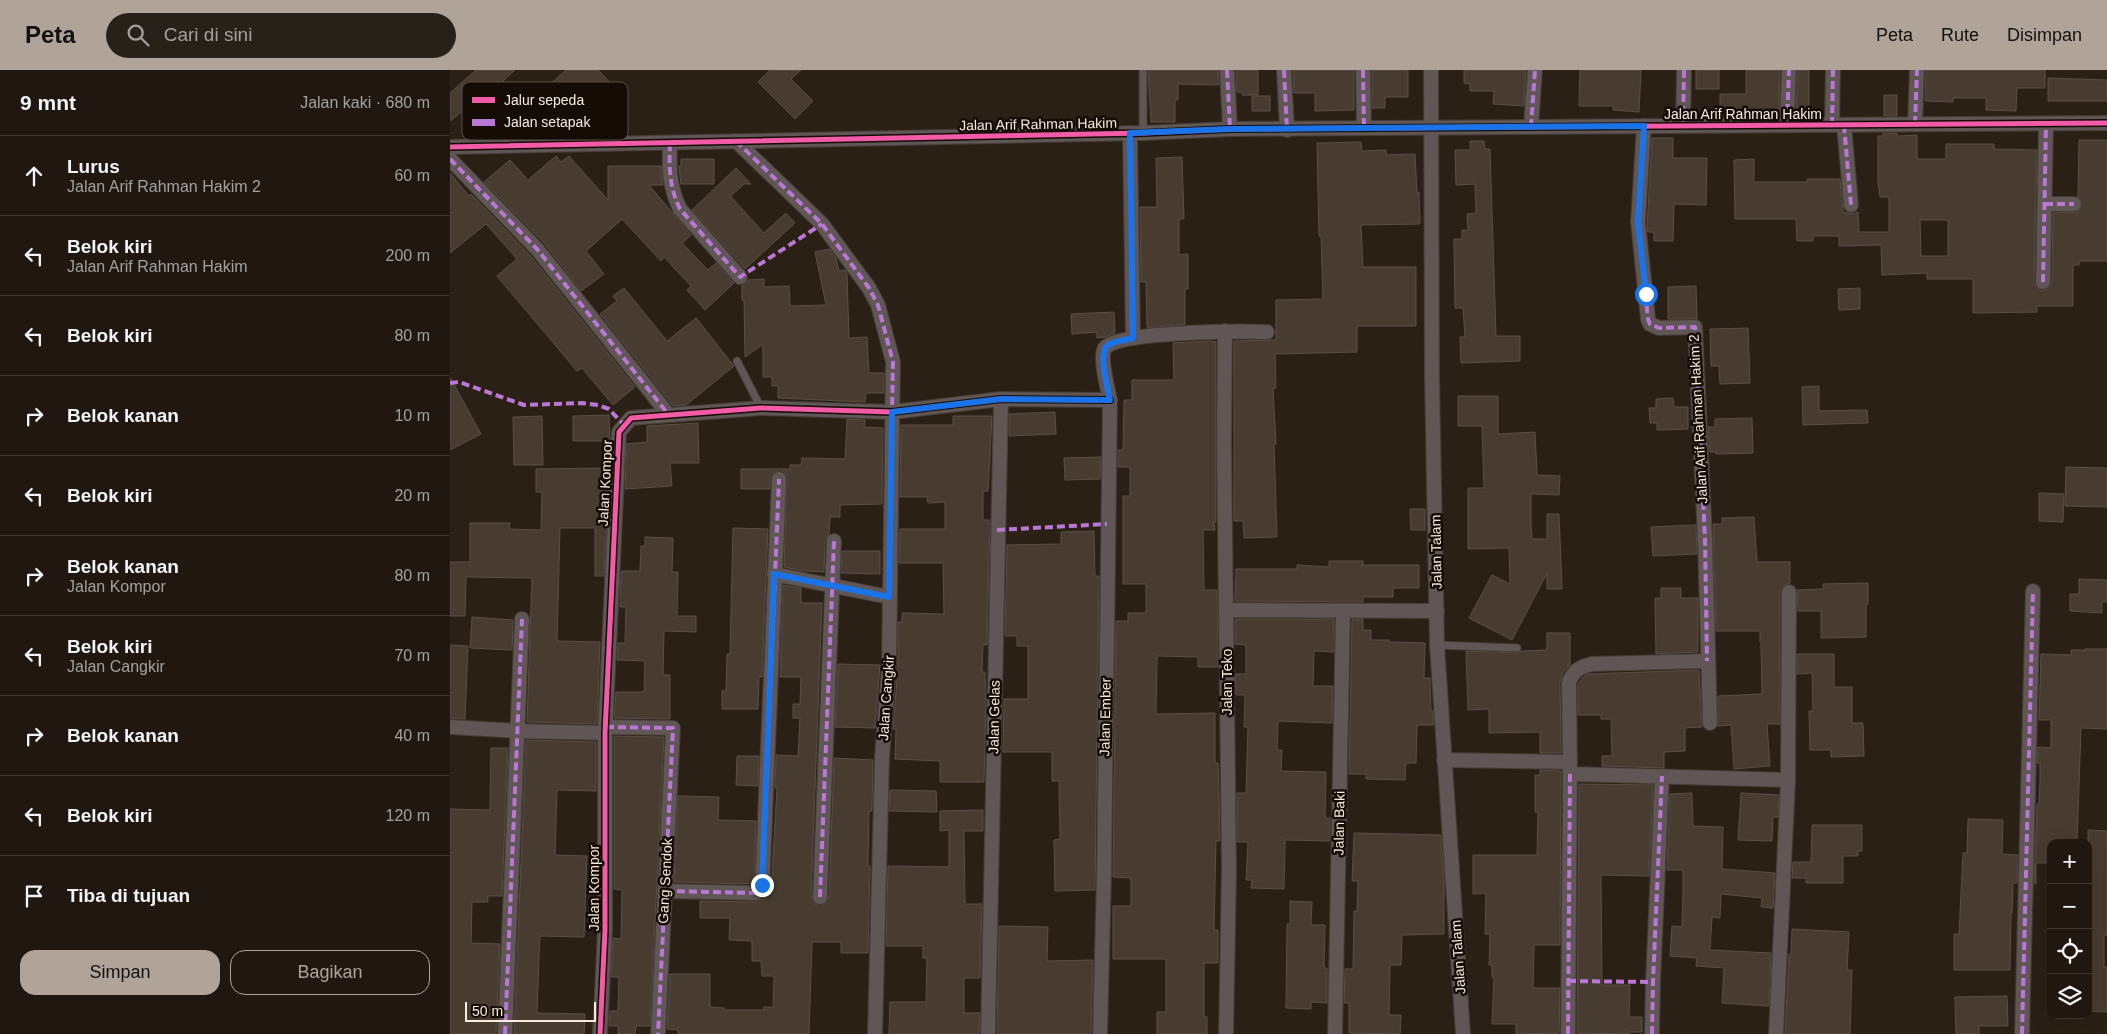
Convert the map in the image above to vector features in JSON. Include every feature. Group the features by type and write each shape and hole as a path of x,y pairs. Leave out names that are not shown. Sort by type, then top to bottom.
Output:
{"street":[{"path":"1227,70 1230,129"},
{"path":"1284,70 1287,130"},
{"path":"1363,70 1364,128"},
{"name":"Jalan Talam","path":"1431,70 1432,368 1437,645 1463,1034"},
{"path":"1531,127 1535,70"},
{"path":"1682,126 1684,70"},
{"path":"1787,124 1789,70"},
{"path":"1834,70 1838,125 1851,205"},
{"path":"1916,124 1917,70"},
{"name":"Jalan Arif Rahman Hakim","path":"450,147 1136,133 1230,129 2107,123"},
{"path":"2043,282 2046,124"},
{"name":"Jalan Arif Rahman Hakim 2","path":"1644,126 1638,222 1648,319 1650,324 1659,328 1695,327 1705,539 1710,723"},
{"path":"1133,338 1136,133"},
{"name":"Jalan Cangkir","path":"736,141 822,224 869,288 878,305 893,362 889,666 882,757 875,1034"},
{"path":"670,143 669,172 680,209 740,277"},
{"path":"450,159 537,249 668,414"},
{"path":"2045,204 2074,204"},
{"name":"Jalan Ember","path":"1100,1034 1110,400 1103,361 1104,351 1110,344 1133,338 1226,331 1267,332"},
{"name":"Jalan Teko","path":"1226,331 1224,444 1229,869 1226,1034"},
{"name":"Jalan Kompor","path":"600,1034 605,930 605,730 619,432 631,418 668,414 761,408 892,412 1001,399 1110,400"},
{"name":"Jalan Gelas","path":"988,1034 1001,399"},
{"path":"665,890 756,893 762,891 779,479"},
{"path":"820,897 834,541"},
{"path":"774,574 889,597"},
{"path":"2022,1034 2032,591"},
{"path":"1776,1034 1788,780 1789,592"},
{"path":"1227,610 1437,612"},
{"name":"Jalan Baki","path":"1334,1034 1343,612"},
{"path":"505,1034 522,619"},
{"path":"1568,1034 1569,682 1573,674 1580,667 1592,664 1707,661"},
{"path":"450,727 516,731 605,730"},
{"name":"Gang Sendok","path":"605,730 672,728 658,1034"},
{"path":"1444,760 1662,776 1788,780"},
{"path":"1652,1034 1662,776"}],"lane":[{"path":"1136,133 1143,70"},
{"path":"737,361 761,408"},
{"path":"1437,645 1517,648"}],"building":[{"path":"476,70 515,70 504,82 462,82"},
{"path":"566,70 598,70 609,82 553,82"},
{"path":"770,70 801,70 791,79 813,101 795,119 758,82"},
{"path":"1148,70 1218,70 1219,85 1178,84 1178,100 1175,100 1175,122 1151,122"},
{"path":"1236,70 1258,70 1258,95 1242,95 1242,92 1237,92"},
{"path":"1293,70 1354,70 1354,110 1315,111 1315,93 1294,93"},
{"path":"1372,70 1408,70 1408,97 1385,97 1385,108 1372,108"},
{"path":"1464,70 1526,70 1524,106 1493,104 1494,91 1470,91 1470,84 1464,83"},
{"path":"1580,70 1641,70 1639,112 1613,110 1613,106 1579,106"},
{"path":"1696,70 1719,70 1719,89 1696,89"},
{"path":"1746,70 1780,70 1779,112 1734,112 1734,110 1720,110 1720,94 1746,94"},
{"path":"1798,70 1809,70 1809,112 1796,112"},
{"path":"1926,70 2045,70 2045,88 2017,88 2016,111 1986,110 1986,98 1953,98 1953,102 1925,101"},
{"path":"2048,78 2107,80 2107,101 2048,101"},
{"path":"462,82 462,111 450,121 450,93"},
{"path":"1884,95 1897,95 1897,116 1884,116"},
{"path":"1252,96 1270,96 1270,111 1252,111"},
{"path":"1883,133 1897,133 1897,136 1917,135 1917,159 1946,159 1946,144 1994,144 1994,149 2037,150 2034,282 2036,287 2042,291 2048,289 2052,282 2053,213 2078,212 2083,204 2078,196 2079,140 2107,140 2107,261 2079,261 2079,265 2073,265 2073,306 2037,306 2037,312 1973,313 1973,279 1927,279 1927,273 1882,275 1881,245 1839,246 1839,236 1813,236 1813,241 1797,241 1796,219 1735,219 1734,160 1754,159 1754,182 1807,182 1807,179 1840,179 1843,212 1851,214 1858,212 1859,232 1889,232 1889,197 1880,197 1878,183 1878,136 1883,136","holes":["1920,220 1948,220 1948,256 1921,256"]},
{"path":"1652,138 1673,138 1673,158 1707,158 1706,205 1674,204 1673,241 1654,241 1654,232 1648,232 1647,228"},
{"path":"1470,141 1484,141 1485,149 1490,149 1496,336 1520,336 1520,361 1461,363 1460,337 1465,337 1463,308 1455,308 1454,239 1462,239 1462,230 1468,230 1467,214 1476,213 1475,184 1456,185 1455,150 1470,150"},
{"path":"1361,142 1362,151 1386,150 1386,155 1415,154 1420,224 1361,225 1363,267 1416,267 1416,326 1357,326 1357,352 1275,354 1276,388 1273,388 1277,537 1244,538 1243,521 1234,521 1234,341 1276,340 1276,300 1323,299 1321,236 1319,236 1317,143"},
{"path":"556,156 561,162 569,156 608,200 608,166 661,166 663,185 649,185 691,235 682,243 708,270 716,263 734,283 705,310 687,290 691,286 664,257 661,261 622,219 586,251 604,274 581,291 544,243 484,182 510,160 528,180"},
{"path":"1182,157 1184,219 1179,219 1179,255 1188,254 1185,324 1147,328 1146,282 1141,282 1140,207 1157,207 1156,158"},
{"path":"681,159 714,159 714,184 681,184 679,166 681,166"},
{"path":"736,168 751,184 744,184 731,196 764,233 786,213 795,223 745,269 692,210"},
{"path":"450,173 469,196 471,194 530,255 635,387 613,405 582,368 577,371 497,276 517,259 486,224 450,253"},
{"path":"830,249 836,258 839,271 845,270 847,273 849,338 867,337 869,373 884,373 884,393 866,393 865,402 778,398 778,386 772,386 772,377 763,377 763,344 745,357 742,285 748,280 764,279 764,287 789,286 790,306 826,305 815,252"},
{"path":"1696,286 1697,319 1668,319 1668,287"},
{"path":"624,288 667,341 696,318 734,366 686,405 673,406 600,314 617,301 613,296"},
{"path":"1860,288 1860,309 1839,310 1838,289"},
{"path":"1114,312 1115,333 1097,338 1097,332 1072,334 1071,314"},
{"path":"1748,328 1750,383 1720,384 1719,366 1711,366 1710,329"},
{"path":"1216,342 1216,522 1214,522 1215,530 1203,530 1204,590 1217,590 1218,667 1198,667 1198,657 1157,656 1156,714 1215,713 1215,763 1218,763 1220,841 1216,841 1214,930 1218,930 1218,963 1204,963 1204,1017 1207,1017 1207,1034 1157,1034 1157,1012 1166,1012 1166,959 1113,959 1113,906 1131,906 1131,878 1113,877 1116,621 1128,621 1128,613 1146,613 1146,584 1123,584 1123,496 1130,496 1130,467 1118,467 1118,450 1123,450 1124,400 1132,400 1132,380 1174,380 1173,343"},
{"path":"450,377 481,434 450,450"},
{"path":"1819,386 1819,411 1867,410 1868,423 1803,425 1802,387"},
{"path":"1458,396 1498,396 1498,434 1535,432 1537,475 1560,476 1559,495 1531,494 1531,523 1532,539 1547,539 1547,514 1559,514 1562,589 1547,589 1547,573 1512,640 1469,618 1492,575 1510,584 1509,548 1468,549 1468,488 1484,488 1482,426 1458,426"},
{"path":"1673,398 1674,407 1688,407 1688,429 1657,430 1657,423 1650,423 1649,408 1656,408 1656,399"},
{"path":"1055,412 1056,434 1009,436 1009,414"},
{"path":"609,415 610,441 573,441 573,416"},
{"path":"542,416 543,465 514,465 513,417"},
{"path":"953,416 992,416 988,491 983,491 983,520 990,520 987,645 983,645 982,672 985,672 986,699 984,782 940,782 940,761 895,759 896,729 893,729 898,667 898,622 902,622 902,613 944,614 943,563 899,563 900,529 945,529 945,502 928,503 927,497 900,497 901,425 953,425"},
{"path":"1752,418 1753,453 1716,454 1716,452 1710,452 1708,427 1715,427 1715,419"},
{"path":"847,419 865,420 864,427 883,428 882,504 840,505 840,517 830,517 829,534 825,541 824,572 784,567 787,475 783,471 775,472 770,478 770,489 741,489 741,469 790,469 790,465 801,465 802,458 845,459"},
{"path":"698,423 699,463 670,463 672,486 625,489 627,444 647,442 647,426"},
{"path":"1101,457 1100,479 1065,480 1064,458"},
{"path":"2066,467 2107,468 2107,507 2065,506"},
{"path":"609,468 604,576 595,576 595,528 560,528 557,641 600,642 597,724 527,722 532,578 466,577 465,616 450,616 450,562 470,562 470,523 510,523 509,529 541,530 542,492 536,492 536,469"},
{"path":"2039,493 2064,494 2063,522 2039,521"},
{"path":"1410,509 1425,509 1425,530 1411,530"},
{"path":"1754,517 1757,562 1790,562 1790,583 1784,585 1780,592 1780,724 1767,724 1770,766 1734,769 1731,725 1718,726 1718,696 1762,694 1761,642 1760,631 1716,631 1713,524 1722,524 1722,518"},
{"path":"1696,525 1697,554 1653,556 1651,527"},
{"path":"733,528 768,529 762,677 759,677 758,709 722,709 722,691 726,691 727,654 730,654"},
{"path":"1094,531 1095,576 1099,576 1095,890 1055,891 1054,840 1060,839 1059,781 1052,781 1052,752 1003,752 1004,699 1028,699 1028,646 1017,646 1017,636 1005,636 1007,545 1061,544 1061,532"},
{"path":"645,537 673,538 672,572 678,572 677,616 696,616 696,632 664,631 663,675 670,675 670,719 614,718 616,692 644,692 645,661 617,660 618,643 625,643 626,607 620,607 621,571 640,571 641,546 645,546"},
{"path":"842,551 880,551 880,574 841,573"},
{"path":"1329,561 1363,561 1363,565 1419,565 1419,588 1393,588 1393,597 1363,597 1363,602 1235,601 1236,569 1297,569 1297,565 1329,567"},
{"path":"2079,579 2107,580 2107,602 2102,602 2102,613 2070,611 2070,594 2079,594"},
{"path":"1868,583 1866,637 1821,638 1821,611 1798,611 1797,590 1823,589 1823,584"},
{"path":"783,585 801,588 801,603 822,603 811,897 816,905 824,904 829,897 834,758 873,760 872,811 869,811 868,953 841,953 841,942 812,942 809,1034 678,1034 678,1030 667,1029 670,974 710,974 710,1007 724,1008 724,1010 764,1010 764,1007 773,1007 774,976 762,976 761,961 752,961 752,941 729,940 730,918 700,918 700,901 756,902 765,899 771,892 777,788 775,788 776,755 798,756 800,718 793,718 793,704 800,704 801,677 780,677"},
{"path":"1661,588 1681,588 1681,598 1698,598 1698,652 1656,654 1655,598 1661,598"},
{"path":"472,617 513,620 512,650 470,648"},
{"path":"1235,619 1334,619 1334,652 1314,651 1313,686 1333,686 1332,723 1278,721 1277,750 1282,750 1281,771 1326,772 1325,818 1330,818 1330,841 1285,840 1284,889 1251,888 1252,880 1246,880 1248,842 1237,842 1237,793 1246,793 1248,727 1244,727 1245,695 1236,695 1235,674 1246,674 1246,645 1235,644"},
{"path":"1352,619 1363,619 1363,630 1371,630 1371,640 1425,643 1424,678 1430,678 1431,711 1433,711 1434,725 1417,725 1416,763 1406,763 1405,780 1366,779 1366,774 1349,774"},
{"path":"1547,633 1570,633 1570,665 1563,673 1560,682 1561,753 1540,753 1540,732 1489,733 1489,709 1468,710 1466,651 1517,653 1547,650"},
{"path":"450,645 468,646 465,719 450,718"},
{"path":"2107,649 2107,729 2081,728 2077,839 2047,839 2047,863 2036,863 2036,884 2034,884 2037,804 2039,804 2040,781 2040,763 2037,763 2038,747 2051,748 2051,720 2039,720 2041,654 2071,655 2071,650"},
{"path":"1797,654 1834,654 1834,687 1852,687 1852,723 1863,723 1864,756 1831,757 1831,750 1810,750 1809,711 1813,711 1812,673 1797,674"},
{"path":"838,664 880,665 875,728 835,727"},
{"path":"1699,670 1702,727 1685,728 1685,751 1664,752 1664,768 1602,766 1602,756 1612,756 1611,719 1601,719 1601,715 1578,715 1578,684 1582,678 1588,674"},
{"path":"614,736 664,737 650,1026 636,1026 635,1034 618,1034 618,1026 609,1026 610,1011 618,1011 619,977 611,977 613,938 621,939 622,890 614,889"},
{"path":"526,740 596,742 596,791 557,790 555,855 587,856 584,937 540,936 539,957 537,1013 585,1014 584,1034 514,1034"},
{"path":"491,748 508,748 502,896 488,896 488,902 472,902 471,943 500,944 496,1034 450,1034 450,809 490,810"},
{"path":"737,756 759,756 758,786 736,785"},
{"path":"1540,770 1561,771 1560,945 1534,945 1533,988 1560,988 1559,1033 1516,1034 1516,1024 1492,1024 1494,977 1492,977 1492,965 1489,965 1490,934 1485,934 1486,893 1473,894 1473,855 1537,855 1538,812 1535,812 1535,775 1540,775"},
{"path":"1579,784 1653,785 1649,876 1601,875 1602,985 1630,985 1629,1017 1642,1017 1642,1032 1629,1032 1629,1034 1577,1033"},
{"path":"890,790 936,791 937,812 889,811"},
{"path":"1692,793 1693,826 1723,827 1722,869 1775,873 1773,908 1761,907 1762,898 1721,894 1720,918 1712,917 1710,950 1771,953 1769,1006 1722,1003 1724,968 1696,966 1697,958 1670,956 1672,926 1682,927 1683,870 1667,870 1670,794"},
{"path":"1741,793 1779,795 1778,817 1773,817 1772,841 1738,840"},
{"path":"678,796 719,797 718,820 756,821 754,884 674,882"},
{"path":"983,810 983,831 964,831 965,904 982,904 980,978 964,978 964,1013 980,1013 979,1034 889,1034 890,1002 926,1002 927,958 923,958 923,946 886,946 888,866 949,867 949,830 940,831 940,811"},
{"path":"1968,819 2003,820 2002,854 2018,855 2017,883 2013,883 2010,970 1954,970 1954,934 1959,934 1963,853 1967,853"},
{"path":"1812,825 1862,825 1862,851 1858,851 1858,856 1843,856 1843,883 1806,883 1806,878 1792,878 1793,862 1811,862"},
{"path":"2088,830 2107,831 2107,935 2104,935 2104,967 2107,967 2107,1012 2092,1011 2092,839 2088,839"},
{"path":"1354,833 1441,835 1444,877 1444,934 1402,935 1401,965 1390,965 1389,1015 1401,1015 1400,1034 1349,1033 1349,1003 1344,1003 1345,969 1353,969 1354,911 1357,911 1358,881 1352,881"},
{"path":"1290,901 1312,902 1311,925 1325,925 1324,968 1327,968 1327,1003 1311,1002 1311,1009 1286,1008 1287,924 1290,924"},
{"path":"999,926 1048,927 1047,961 1093,960 1091,1034 997,1034"},
{"path":"1792,929 1849,932 1847,970 1852,970 1850,1034 1785,1034"},
{"path":"2007,996 2008,1026 1979,1026 1979,1034 1956,1034 1955,997"}],"marked path":[{"path":"1227,70 1230,129"},
{"path":"1284,70 1287,130"},
{"path":"1363,70 1364,128"},
{"path":"1531,127 1535,70"},
{"path":"1683,126 1684,70"},
{"path":"1787,124 1789,70"},
{"path":"1832,125 1833,70"},
{"path":"1915,124 1917,70"},
{"path":"2043,282 2046,124"},
{"path":"1844,125 1851,205"},
{"path":"1644,126 1638,222 1648,319 1650,324 1659,328 1695,327 1705,539 1707,661"},
{"path":"736,141 822,224 869,288 878,305 893,362 892,412"},
{"path":"670,143 670,176 676,201 680,209 740,277 822,224"},
{"path":"450,159 537,249 668,414"},
{"path":"2045,204 2074,204"},
{"path":"450,383 459,382 524,405 582,403 598,405 609,409 624,425"},
{"path":"665,891 756,893 762,891 779,479"},
{"path":"997,530 1107,524"},
{"path":"820,897 834,541"},
{"path":"774,574 889,597"},
{"path":"2022,1034 2033,591"},
{"path":"505,1034 522,619"},
{"path":"606,727 673,728 658,1034"},
{"path":"1568,1034 1570,774"},
{"path":"1652,1034 1662,776"},
{"path":"1568,981 1653,982"}],"cycle path":[{"path":"450,147 1143,133 1230,129 2107,123"},
{"path":"600,1034 605,930 605,733 619,432 631,418 761,408 892,412 1001,399 1110,400"}],"route":[{"path":"762,885 774,574 889,597 892,412 1001,399 1110,400 1103,361 1104,351 1110,344 1133,338 1130,133 1230,129 1644,126 1638,222 1646,294"}]}
